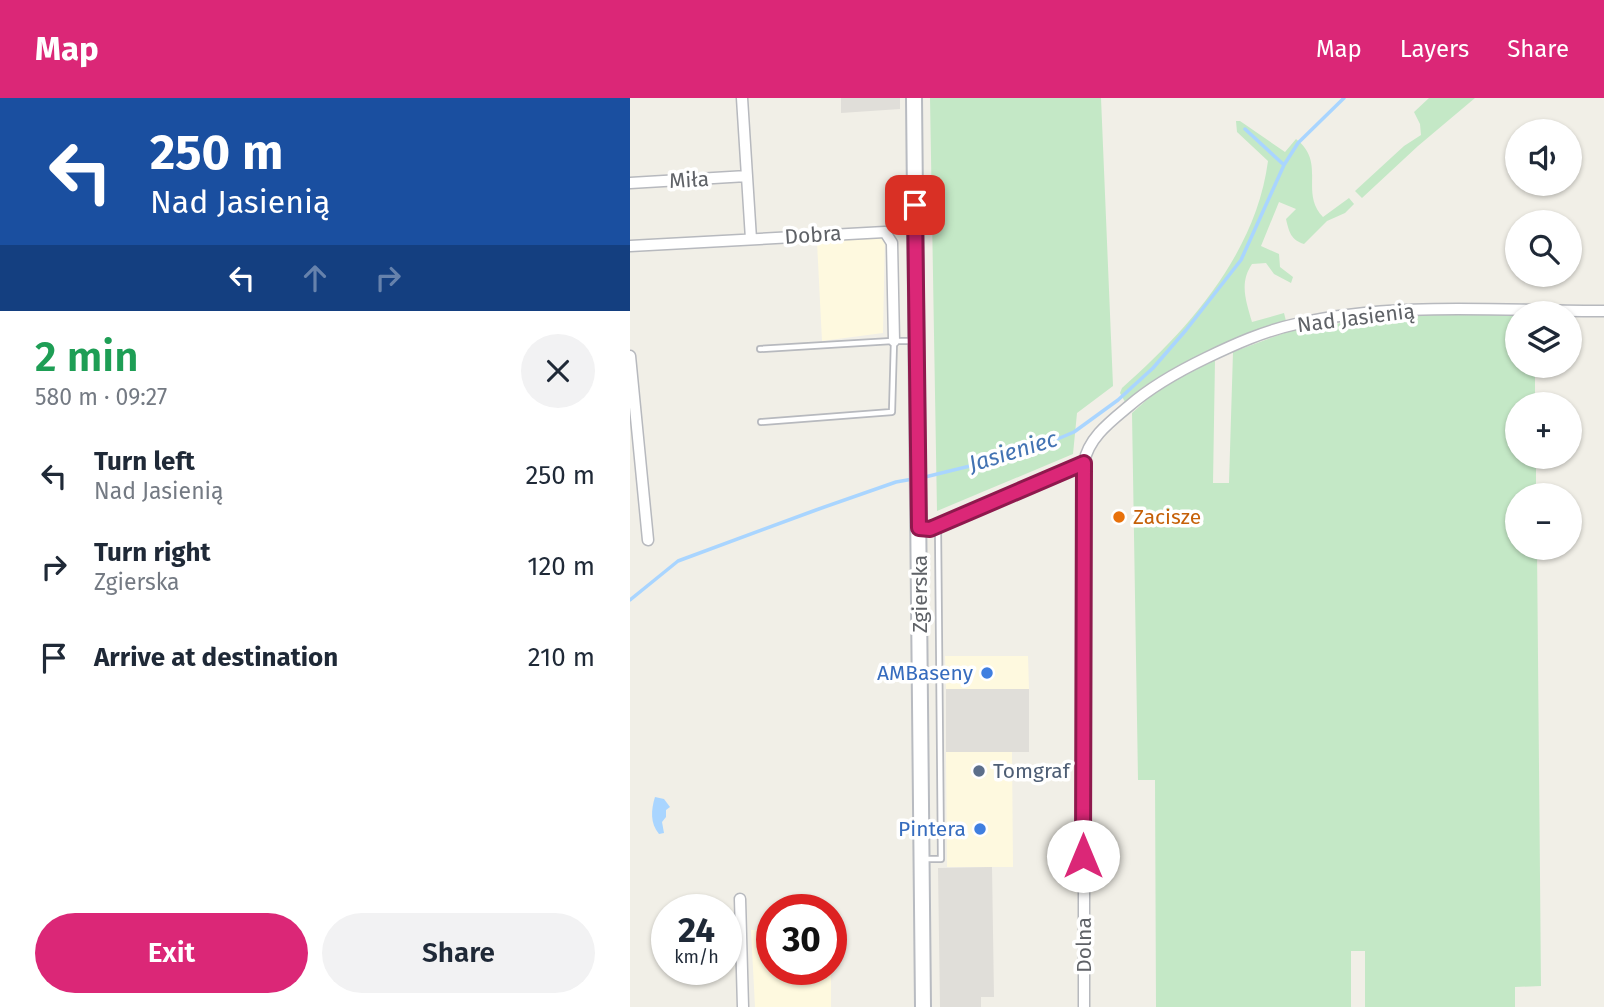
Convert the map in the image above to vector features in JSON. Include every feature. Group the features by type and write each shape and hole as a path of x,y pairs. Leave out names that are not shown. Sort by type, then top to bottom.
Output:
{"main road":[{"name":"Zgierska","path":"914,98 923,1007"}],"street":[{"path":"742,98 751,239"},
{"name":"Miła","path":"630,183 747,176"},
{"name":"Dobra","path":"630,246 885,232 892,243 894,341"},
{"name":"Nad Jasienią","path":"1084,463 1093,441 1135,401 1158,384 1242,341 1292,325 1410,310 1604,311"},
{"path":"630,356 648,540"},
{"path":"919,528 930,529 1084,463"},
{"name":"Dolna","path":"1084,463 1084,1007"},
{"path":"742,971 743,1007"}],"lane":[{"path":"761,422 892,412 894,341"},
{"path":"760,349 917,341"},
{"path":"921,859 941,859 938,525"}],"shaded area":[{"path":"841,98 900,98 900,109 841,113"},
{"path":"885,236 883,333 822,341 817,242"},
{"name":"AMBaseny","path":"945,656 1028,656 1029,689 946,689"},
{"path":"946,689 1029,689 1029,752 946,752"},
{"name":"Pintera","path":"946,752 1012,752 1013,867 947,867"},
{"path":"992,867 994,997 981,997 981,1007 940,1007 938,868"},
{"path":"751,930 756,930 756,985 831,985 831,1007 755,1007"}],"green space":[{"path":"930,98 1101,98 1113,386 1077,413 1073,454 937,511"},
{"path":"1429,98 1475,98 1362,198 1355,191 1404,146 1421,135 1420,124 1414,112"},
{"path":"1236,121 1240,121 1285,152 1296,139 1305,148 1312,168 1313,198 1323,217 1349,198 1354,204 1345,213 1327,221 1304,244 1291,235 1288,228 1286,219 1296,209 1279,202 1261,246 1279,254 1280,267 1293,277 1291,283 1274,274 1266,263 1252,264 1246,278 1245,292 1252,322 1284,313 1286,321 1180,365 1125,402 1120,393 1122,388 1194,315 1216,287 1250,227 1261,195 1268,161 1237,132"},
{"path":"1406,314 1505,314 1505,378 1535,378 1535,392 1505,392 1505,469 1536,469 1536,483 1505,483 1505,560 1537,560 1541,986 1515,987 1515,1007 1365,1007 1365,951 1351,951 1351,1007 1156,1007 1155,780 1138,780 1132,413 1160,388 1215,360 1213,483 1229,483 1233,352 1292,330"}],"water":[{"path":"655,797 664,799 670,807 666,810 666,817 662,822 664,833 659,834 652,816"}],"waterway":[{"name":"Jasieniec","path":"921,478 1027,452 1074,432 1118,400 1153,368 1241,260 1284,165 1298,143 1344,98"},
{"path":"1245,129 1284,165"},
{"name":"Jasieniec","path":"630,600 678,561 896,482 913,479"}],"place":[{"name":"Zacisze","path":"1119,517"},
{"name":"AMBaseny","path":"987,673"},
{"name":"Tomgraf","path":"979,771"},
{"name":"Pintera","path":"980,829"}],"route":[{"path":"915,205 919,528 930,529 1084,463 1083,856"}]}
